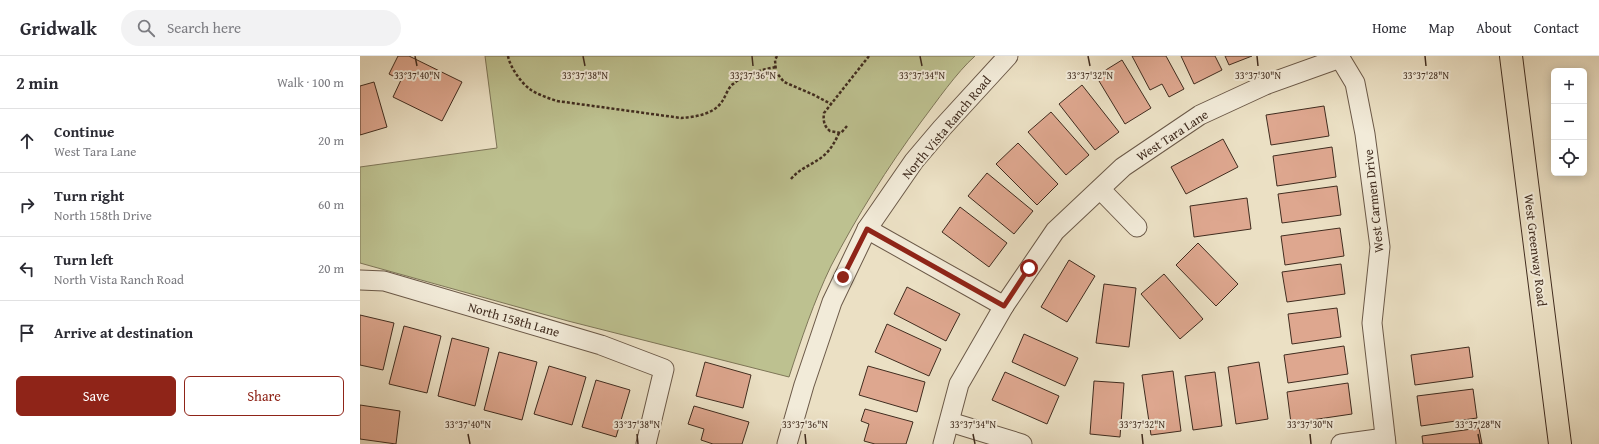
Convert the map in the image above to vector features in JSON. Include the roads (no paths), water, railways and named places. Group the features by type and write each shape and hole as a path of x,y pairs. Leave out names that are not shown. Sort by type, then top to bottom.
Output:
{"main road":[{"name":"West Greenway Road","path":"1511,56 1560,444"}],"street":[{"name":"North Vista Ranch Road","path":"787,444 804,385 832,302 867,229 914,161 1008,56"},
{"name":"West Tara Lane","path":"943,444 959,384 1004,306 1055,231 1123,167 1200,115 1265,85 1340,58"},
{"name":"West Carmen Drive","path":"1340,58 1355,83 1365,134 1380,248 1372,324 1385,441"},
{"path":"1100,189 1137,227"},
{"path":"867,229 1004,306"},
{"name":"North 158th Lane","path":"360,280 384,281 593,342 664,369 646,444"},
{"path":"950,422 1022,444"},
{"path":"1341,444 1385,441"}]}
